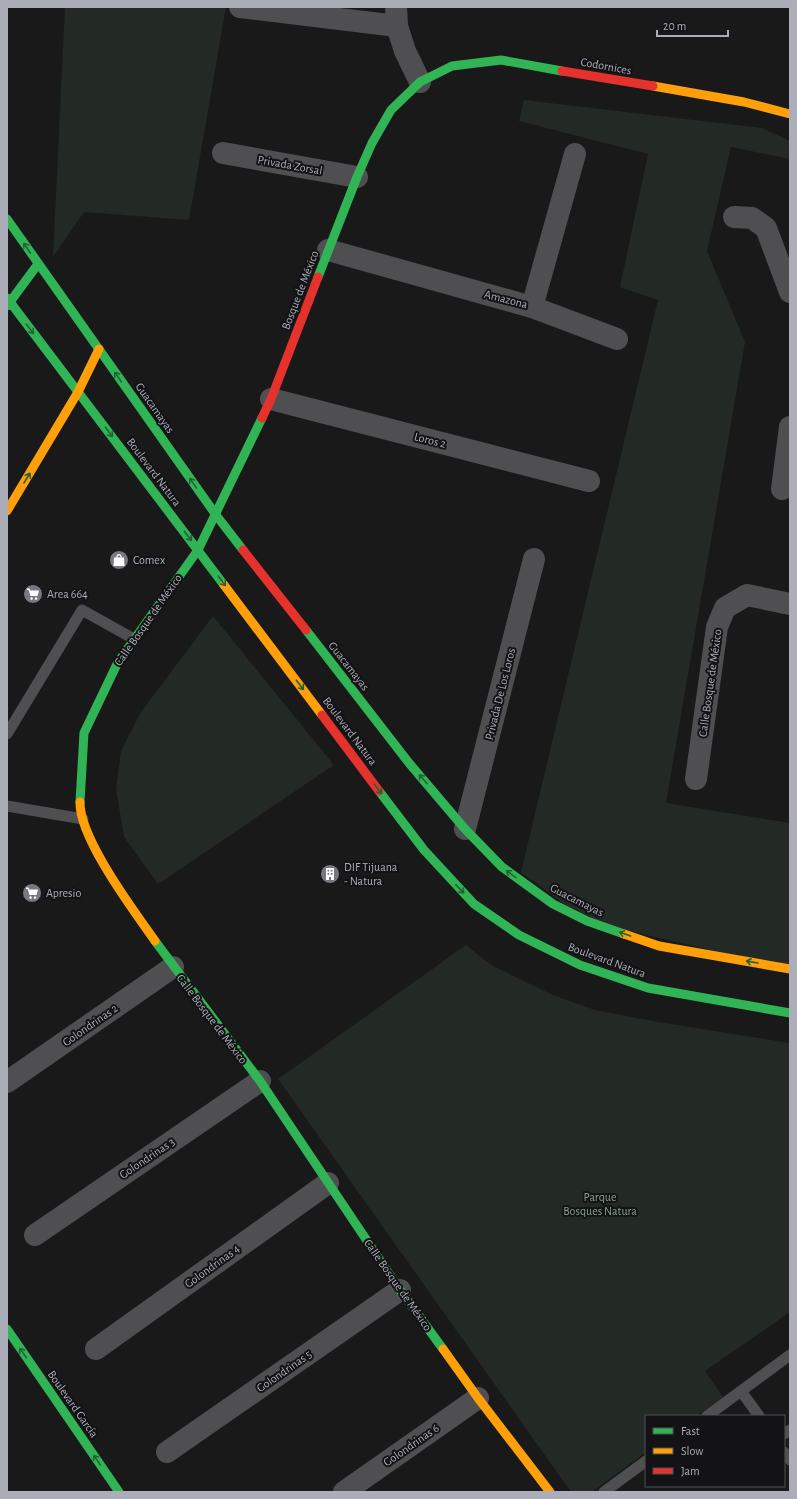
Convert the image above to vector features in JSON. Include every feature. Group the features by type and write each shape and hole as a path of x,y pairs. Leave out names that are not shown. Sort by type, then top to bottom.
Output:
{"street":[{"path":"240,7 396,17 405,51 420,82"},
{"name":"Codornices","path":"420,82 452,66 502,60 744,102 790,114"},
{"name":"Bosque de México","path":"216,515 271,399 328,250 372,143 391,110 420,82"},
{"name":"Privada Zorsal","path":"223,153 357,177"},
{"name":"Amazona","path":"328,250 532,307 575,154"},
{"path":"734,217 752,218 766,228 790,292"},
{"name":"Guacamayas","path":"7,219 216,515 409,763 465,829 502,867 553,904 587,921 659,946 790,969"},
{"path":"8,302 38,264"},
{"name":"Boulevard Natura","path":"8,302 198,550 424,850 474,904 519,935 580,965 648,988 790,1013"},
{"path":"532,307 617,339"},
{"path":"7,512 78,392 99,349"},
{"name":"Loros 2","path":"271,399 589,481"},
{"path":"782,489 790,427"},
{"name":"Calle Bosque de México","path":"216,515 198,550 118,662 84,733 80,810 88,835 118,890 173,967 260,1081 400,1290 478,1398 550,1492"},
{"name":"Privada De Los Loros","path":"465,829 534,559"},
{"name":"Calle Bosque de México","path":"696,780 717,627 725,608 747,595 790,604"},
{"name":"Golondrinas 2","path":"7,1082 173,967"},
{"name":"Golondrinas 3","path":"35,1235 260,1081"},
{"name":"Golondrinas 4","path":"96,1349 328,1183"},
{"name":"Golondrinas 5","path":"167,1452 400,1290"},
{"name":"Boulevard García","path":"7,1329 119,1492"},
{"name":"Golondrinas 6","path":"344,1492 478,1398"}],"lane":[{"path":"7,734 82,610 134,639"},
{"path":"7,806 83,819"},
{"path":"707,1415 790,1355"},
{"path":"741,1390 758,1415"},
{"path":"604,1492 645,1462"}],"green space":[{"path":"65,7 226,7 189,220 84,212 53,257"},
{"path":"524,100 762,128 790,141 790,159 731,147 707,251 745,342 666,803 790,823 790,969 587,921 521,872 658,300 620,287 648,154 519,121"},
{"path":"213,616 334,765 158,884 124,837 116,789 121,751 141,712"},
{"name":"Parque Bosques Natura","path":"466,945 491,965 553,995 595,1010 658,1022 790,1043 790,1312 705,1371 723,1397 697,1415 645,1415 645,1453 592,1492 571,1492 278,1079"}],"traffic: fast":[{"path":"318,277 357,177 372,143 391,110 420,82 452,66 501,60 562,71"},
{"path":"7,219 216,515 243,550"},
{"path":"7,306 38,264"},
{"path":"7,298 224,585"},
{"path":"80,802 84,733 118,662 198,550 262,418"},
{"path":"306,630 409,763 465,829 502,867 553,904 587,921 624,934"},
{"path":"379,791 424,850 474,904 519,935 580,965 648,988 790,1013"},
{"path":"155,941 260,1081 400,1290 443,1349"},
{"path":"7,1329 119,1492"}],"traffic: slow":[{"path":"653,86 744,102 790,114"},
{"path":"7,511 78,392 99,349"},
{"path":"224,585 322,715"},
{"path":"80,802 82,817 88,835 98,854 109,874 155,941"},
{"path":"624,934 659,946 790,969"},
{"path":"443,1349 478,1398 550,1492"}],"traffic: jam":[{"path":"562,71 653,86"},
{"path":"262,418 271,399 318,277"},
{"path":"243,550 306,630"},
{"path":"322,715 379,791"}],"place":[{"name":"Comex","path":"119,560"},
{"name":"Area 664","path":"33,594"},
{"name":"DIF Tijuana - Natura","path":"330,874"},
{"name":"Apresio","path":"32,893"}]}
